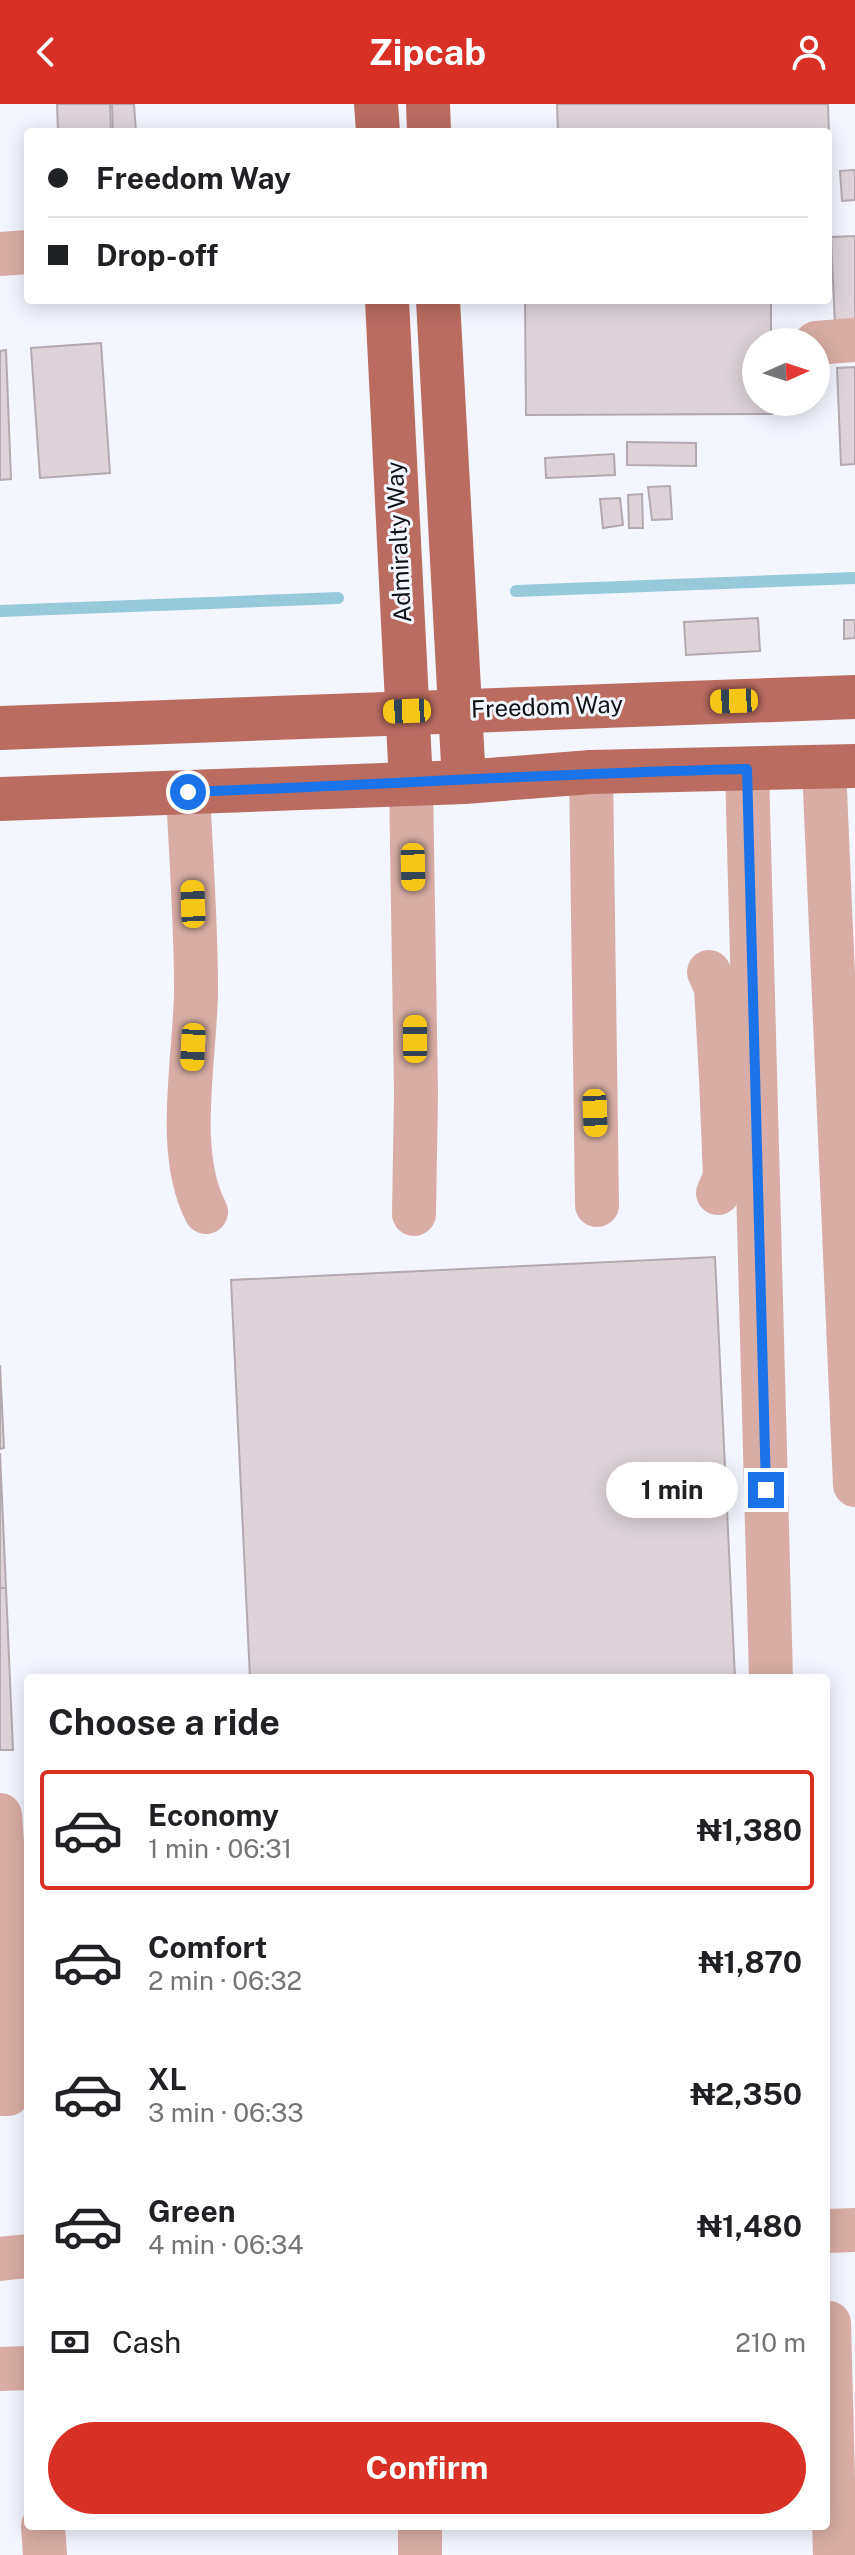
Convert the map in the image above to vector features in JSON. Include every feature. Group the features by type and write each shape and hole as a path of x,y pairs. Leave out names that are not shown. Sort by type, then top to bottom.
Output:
{"main road":[{"path":"376,104 378,128"},
{"path":"428,104 429,128"},
{"name":"Admiralty Way","path":"387,304 411,783"},
{"path":"438,304 464,782"},
{"name":"Freedom Way","path":"0,728 855,697"},
{"path":"0,799 464,782 591,772 840,766"}],"street":[{"path":"0,254 24,252"},
{"path":"830,342 855,340"},
{"path":"840,766 855,1485"},
{"path":"747,769 771,1674"},
{"path":"591,772 597,1205"},
{"path":"411,783 416,1094 414,1214"},
{"path":"188,792 196,989 190,1106 194,1189 206,1212"},
{"path":"709,972 716,988 721,1078 725,1177 718,1193"},
{"path":"0,1815 19,2076 8,2094 0,2094"},
{"path":"830,2231 855,2230"},
{"path":"0,2259 24,2256"},
{"path":"835,2555 837,2322"},
{"path":"0,2369 24,2368"},
{"path":"43,2530 45,2555"},
{"path":"420,2530 420,2555"}],"building":[{"path":"57,104 110,104 111,128 58,128"},
{"path":"112,104 134,104 136,128 113,128"},
{"path":"557,104 828,104 829,128 558,128"},
{"path":"855,170 855,200 842,201 840,171"},
{"path":"855,236 855,324 835,325 832,237"},
{"path":"525,304 771,304 771,328 742,328 742,414 526,415"},
{"path":"101,343 110,473 40,478 31,348"},
{"path":"6,350 11,479 0,480 0,351"},
{"path":"855,367 855,464 841,465 837,368"},
{"path":"627,442 696,443 696,466 627,465"},
{"path":"614,454 615,475 546,478 545,458"},
{"path":"670,486 672,519 652,520 648,487"},
{"path":"642,494 643,528 629,528 628,495"},
{"path":"620,498 623,525 603,528 600,499"},
{"path":"758,618 760,651 686,655 684,622"},
{"path":"844,620 855,620 855,638 844,639"},
{"path":"715,1257 735,1674 250,1674 231,1280"},
{"path":"0,1365 4,1448 0,1449"},
{"path":"0,1453 6,1588 0,1588"},
{"path":"0,1588 6,1588 13,1750 0,1750"}],"waterway":[{"path":"516,591 855,578"},
{"path":"0,611 338,598"}],"route":[{"path":"188,792 464,782 591,772 747,769 766,1490"}]}
